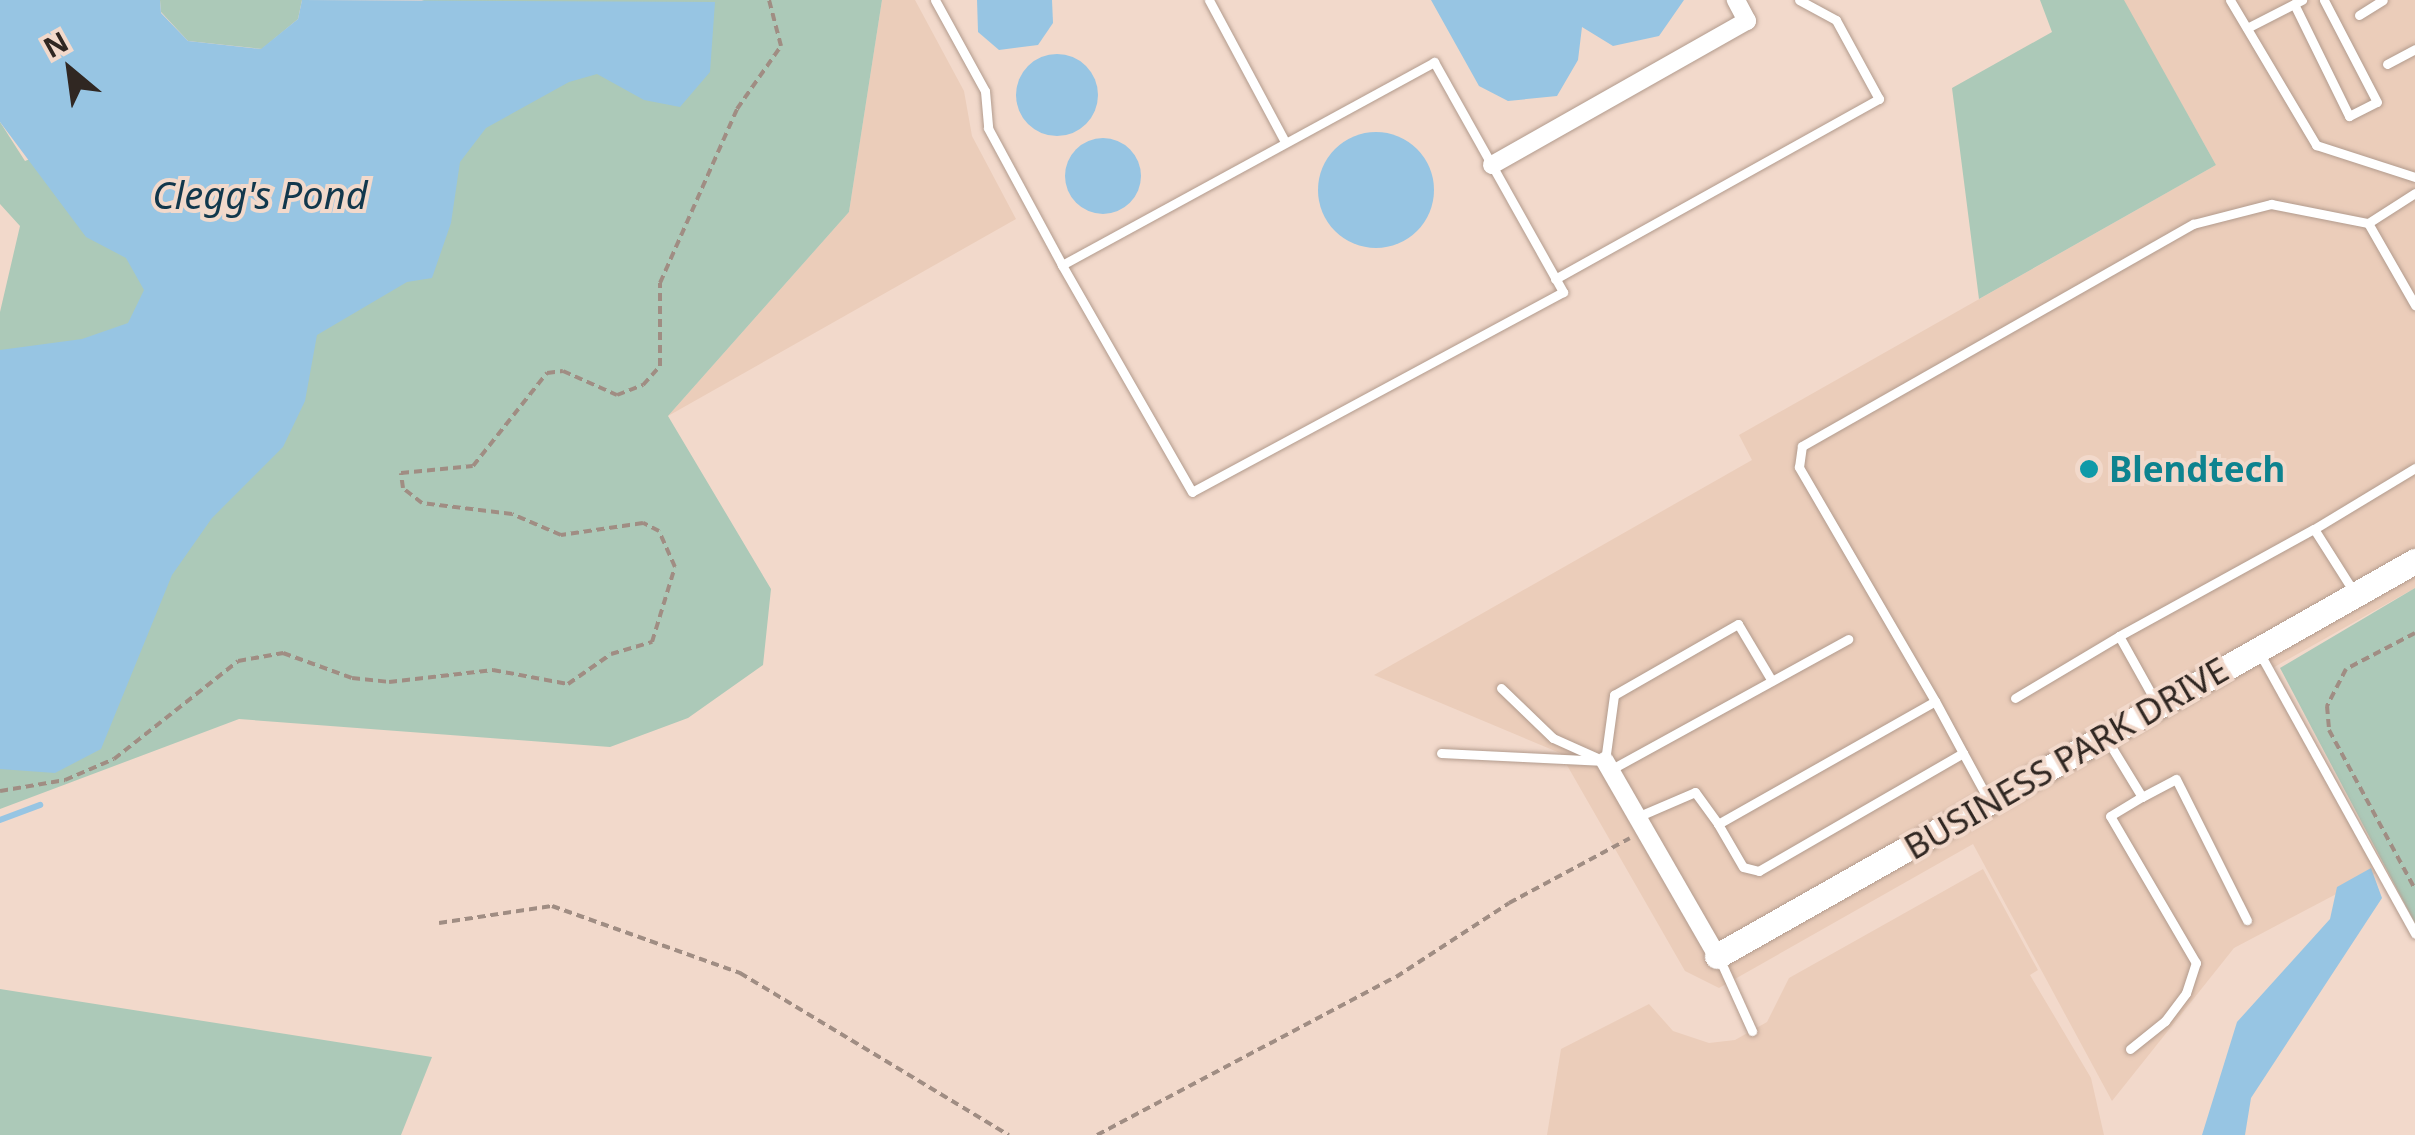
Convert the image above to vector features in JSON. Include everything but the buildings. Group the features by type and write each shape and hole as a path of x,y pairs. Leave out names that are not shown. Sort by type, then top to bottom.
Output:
{"street":[{"path":"1492,165 1747,21 1736,0"},
{"name":"BUSINESS PARK DRIVE","path":"1718,956 2415,560"},
{"path":"1608,766 1718,956"}],"lane":[{"path":"935,0 984,91 988,128 1062,266 1192,492 1563,292 1434,62 1062,266"},
{"path":"1209,0 1285,142"},
{"path":"1555,278 1879,99 1836,20 1799,0"},
{"path":"2230,0 2316,145 2415,177"},
{"path":"2247,28 2298,2 2349,116 2378,102 2324,0"},
{"path":"2359,14 2383,0"},
{"path":"2386,64 2415,49"},
{"path":"1989,802 1799,466 1811,436 2193,224 2271,204 2368,223 2415,192"},
{"path":"2368,223 2415,305"},
{"path":"2015,698 2415,468"},
{"path":"2314,528 2356,594"},
{"path":"1608,766 1614,695 1738,624 1772,681"},
{"path":"2119,636 2158,706"},
{"path":"1441,754 1608,766 1848,639"},
{"path":"2258,650 2415,934"},
{"path":"1501,688 1553,738 1608,766"},
{"path":"1718,824 1935,701"},
{"path":"2105,736 2142,797"},
{"path":"1641,823 1695,792 1743,867 1759,871 1963,753"},
{"path":"2130,1049 2166,1020 2186,993 2196,963 2110,816 2176,779 2247,920"},
{"path":"1718,956 1752,1030"}],"path":[{"path":"0,791 65,780 114,759 238,661 283,654 352,678 389,682 492,670 568,684 611,654 652,642 676,568 658,532 642,523 584,537 561,535 512,514 422,503 404,488 402,472 474,466 548,373 563,370 617,394 643,385 660,366 660,283 737,108 781,46 769,0"},
{"path":"2415,632 2346,669 2327,706 2329,730 2415,889"},
{"path":"1097,1135 1396,977 1641,823"},
{"path":"439,923 552,906 740,974 1008,1135"}],"shaded area":[{"path":"882,0 915,0 964,91 972,136 1016,219 668,416 849,212"},
{"path":"2123,0 2415,0 2415,588 2269,670 2380,871 2234,948 2112,1101 1973,844 1719,988 1685,971 1560,753 1374,675 1752,460 1739,435 2216,165"},
{"path":"1983,869 2038,970 2030,975 2091,1078 2104,1135 1547,1135 1561,1049 1649,1004 1673,1031 1709,1043 1735,1040 1767,1022 1789,978"}],"green space":[{"path":"160,0 302,0 298,19 262,49 188,41 161,12"},
{"path":"424,0 882,0 849,212 668,416 771,589 763,665 688,718 610,747 239,719 0,809 0,312 20,226 0,204 0,122 25,161"},
{"path":"2040,0 2124,0 2216,165 1979,299 1952,88 2052,32"},
{"path":"2415,588 2415,923 2280,668"},
{"path":"0,989 432,1057 401,1135 0,1135"}],"water":[{"name":"Clegg's Pond","path":"0,0 160,0 161,13 188,41 261,49 298,19 302,0 715,2 710,72 680,107 644,100 597,74 569,82 486,128 460,162 451,223 432,278 407,282 317,335 305,401 283,447 212,518 172,575 101,749 55,773 0,769 0,350 82,339 128,323 144,290 126,258 86,237 0,122"},
{"path":"977,0 1052,0 1053,23 1038,45 999,50 978,32"},
{"path":"1431,0 1684,0 1659,36 1613,46 1582,27 1578,60 1557,96 1508,101 1479,86"},
{"path":"1049,54 1065,54 1091,72 1098,95 1095,111 1086,124 1065,136 1049,136 1023,118 1016,103 1016,87 1034,61"},
{"path":"1376,132 1398,136 1417,149 1430,168 1434,190 1430,212 1417,231 1398,244 1376,248 1354,244 1335,231 1322,212 1318,190 1322,168 1335,149 1354,136"},
{"path":"1103,138 1130,149 1141,176 1130,203 1103,214 1076,203 1065,176 1076,149"},
{"path":"2371,868 2382,898 2251,1098 2245,1135 2202,1135 2237,1022 2330,919 2337,887"}],"waterway":[{"path":"0,820 40,805"}],"place":[{"name":"Blendtech","path":"2089,469"}]}
